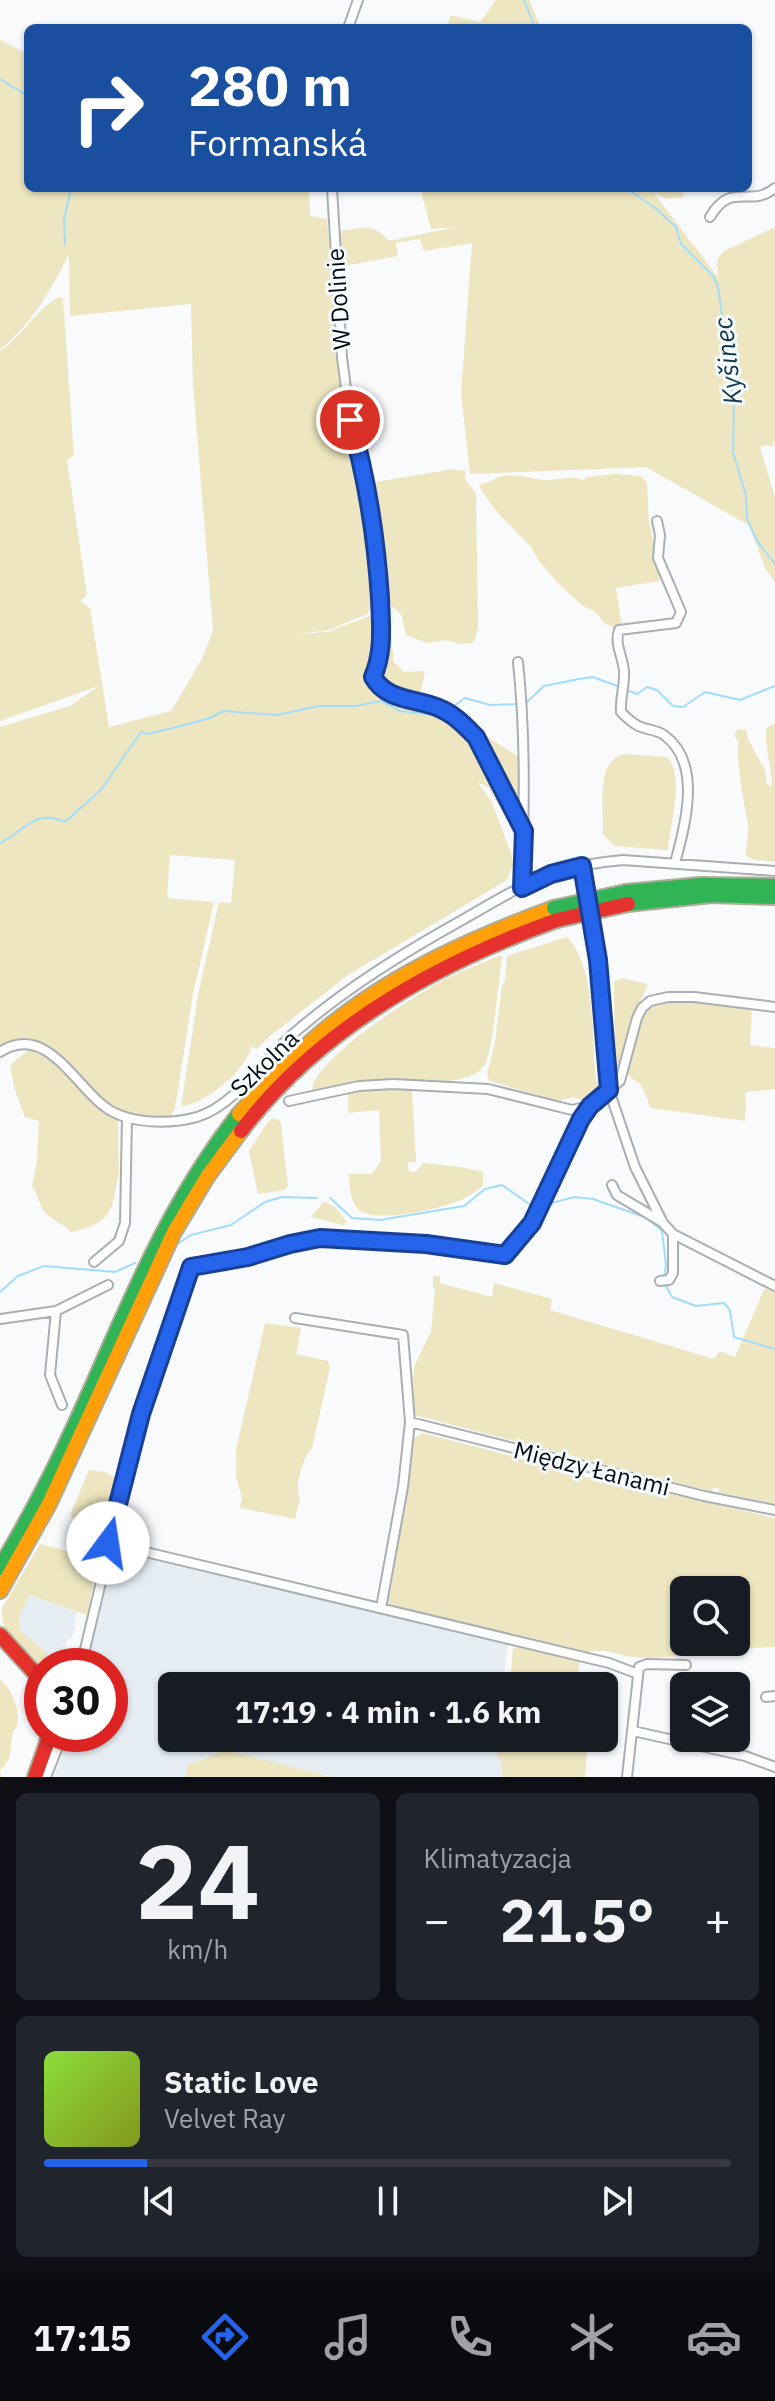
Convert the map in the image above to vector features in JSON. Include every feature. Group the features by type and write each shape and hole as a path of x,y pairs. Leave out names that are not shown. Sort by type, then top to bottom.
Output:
{"highway":[{"path":"0,1568 69,1438 167,1222 208,1154 253,1098 318,1034 390,982 467,940 556,914 627,898 715,884 775,886"},
{"path":"627,898 711,895 775,897"},
{"path":"0,1602 70,1463 175,1231 215,1165 249,1121 322,1047 376,1005 445,964 556,914"},
{"path":"0,1556 28,1520"},
{"path":"0,1591 25,1550"},
{"path":"2,1643 24,1661"},
{"path":"35,1777 44,1752"}],"street":[{"path":"349,24 358,0"},
{"path":"710,217 721,200 730,196 758,196 775,188"},
{"name":"W Dolinie","path":"332,192 342,357 350,420 368,494 377,553 382,646 373,677 379,688 392,695 441,708 476,737 524,831"},
{"path":"657,521 660,535 658,558 681,612 676,623 619,630 616,638 625,674 620,695 621,712 635,725 664,734 677,750 687,776 687,816 675,863"},
{"path":"518,662 523,704 522,888"},
{"name":"Szkolna","path":"127,1118 182,1120 215,1109 288,1039 346,991 415,947 551,874 623,860 775,871"},
{"path":"582,866 598,960 609,1090 635,1167 663,1223 673,1234 775,1286"},
{"path":"609,1090 623,1075 637,1018 650,1001 694,997 775,1007"},
{"path":"0,1052 19,1045 48,1052 62,1061 107,1108 127,1118 125,1223 119,1241 94,1262"},
{"name":"Szkolna","path":"289,1101 359,1086 434,1085 488,1089 572,1110 590,1106 609,1090"},
{"path":"85,1648 141,1414 191,1267 248,1257 320,1238 426,1244 505,1255 523,1236 590,1106"},
{"path":"572,1110 581,1119"},
{"path":"612,1185 617,1195 663,1223"},
{"path":"664,1280 673,1273 673,1234"},
{"path":"0,1319 56,1311 108,1285"},
{"path":"56,1311 50,1375 62,1405"},
{"path":"295,1318 403,1335 410,1422 403,1487 381,1608"},
{"name":"Między Łanami","path":"410,1422 704,1496 775,1510"},
{"path":"108,1543 609,1663 638,1674"},
{"path":"627,1777 639,1667 643,1664 686,1665"},
{"path":"633,1731 745,1756 775,1767"},
{"path":"46,1777 56,1752"}],"shaded area":[{"path":"496,0 529,0 539,24 448,24 451,15 480,22"},
{"path":"0,40 24,52 24,192 309,192 310,216 327,219 343,418 366,510 374,586 373,603 367,614 329,630 296,634 328,632 369,616 389,623 394,662 404,672 425,671 419,701 463,721 519,757 520,817 509,823 488,787 477,782 492,802 512,856 513,865 507,880 348,975 257,1049 252,1046 241,1066 224,1084 203,1099 181,1107 198,995 219,902 231,903 235,860 170,855 167,898 214,902 193,994 175,1108 170,1118 139,1116 121,1111 107,1102 52,1048 36,1041 19,1040 0,1047 0,727 70,706 99,686 0,721 0,351 51,302 59,297 63,299 74,456 67,460 87,595 80,601 90,608 109,727 171,711 202,659 213,631 193,385 191,304 70,316 69,254 31,318 0,349"},
{"path":"421,192 653,192 718,277 717,260 724,251 775,227 775,443 774,447 760,447 775,497 775,582 765,568 750,526 646,467 470,474 461,394 472,243 424,251 420,239 396,243 398,256 339,267 336,232 371,229 389,241 456,227 431,229"},
{"path":"653,192 682,192 684,197 666,199"},
{"path":"453,469 466,471 465,479 476,494 478,628 471,643 459,644 447,640 427,643 406,635 401,614 383,599 370,483"},
{"path":"615,474 641,476 647,483 649,522 660,581 616,588 622,627 616,628 606,624 560,585 479,487 482,483 505,476 584,480 586,477"},
{"path":"775,724 775,862 751,859 746,855 748,823 739,768 739,742 734,736 738,729 746,730 770,786 772,778 766,732 767,727"},
{"path":"623,754 667,757 672,765 676,788 668,850 614,846 603,834 605,776 608,766"},
{"path":"567,937 577,951 588,985 596,1078 600,1089 594,1099 584,1101 574,1097 556,1101 490,1081 487,1075 495,1042 507,956"},
{"path":"502,956 488,1057 477,1072 451,1081 375,1081 315,1093 312,1091 316,1078 328,1063 366,1030 442,981"},
{"path":"622,978 648,984 633,1017 625,1058 618,1073 615,1070 614,982"},
{"path":"672,1000 752,1008 750,1045 775,1048 775,1089 746,1092 745,1121 651,1108 641,1085 628,1075 639,1018 653,1005"},
{"path":"29,1050 54,1063 118,1119 119,1176 111,1209 103,1219 85,1229 71,1232 50,1217 32,1186 39,1121 25,1117 10,1065"},
{"path":"383,1087 412,1089 416,1162 408,1162 409,1171 416,1172 423,1163 461,1167 483,1172 483,1186 461,1200 424,1211 378,1215 366,1214 358,1209 352,1197 348,1174 372,1174 381,1161 379,1110 348,1113 348,1093"},
{"path":"274,1118 281,1124 288,1186 285,1190 258,1194 249,1151"},
{"path":"324,1201 335,1207 348,1223 344,1222 343,1225 311,1217"},
{"path":"433,1276 440,1276 440,1283 492,1297 494,1283 552,1299 550,1310 714,1359 720,1351 735,1357 766,1285 775,1291 775,1504 718,1492 720,1489 714,1487 712,1491 706,1490 418,1416 414,1412 412,1393 414,1367 431,1331 435,1290"},
{"path":"265,1323 301,1328 296,1354 328,1361 330,1368 312,1448 300,1472 300,1498 295,1519 240,1508 242,1498 236,1476 236,1450"},
{"path":"422,1433 586,1477 775,1518 775,1647 750,1649 750,1576 670,1576 670,1656 678,1656 645,1658 605,1651 578,1654 391,1606 386,1592 402,1518 411,1441"},
{"path":"89,1470 105,1472 120,1480 103,1542 93,1539 70,1515"},
{"path":"40,1544 98,1559 87,1615 29,1595 19,1619 20,1630 41,1648 24,1648 24,1655 20,1651 5,1628 2,1608"},
{"path":"113,1548 508,1644 504,1672 158,1672 158,1752 220,1752 189,1765 185,1777 54,1777 63,1752 128,1752 128,1648 91,1648"},
{"path":"28,1595 77,1612 76,1627 65,1648 41,1648 20,1630 19,1619"},
{"path":"525,1645 580,1662 578,1672 511,1672 513,1648"},
{"path":"0,1679 14,1700 18,1719 12,1734 9,1758 0,1771"},
{"path":"220,1752 233,1752 332,1777 185,1777 188,1765"},
{"path":"233,1752 497,1752 502,1765 502,1777 332,1777"},
{"path":"497,1752 587,1752 585,1777 502,1777 502,1765"}],"waterway":[{"path":"524,0 533,24"},
{"name":"Kyšinec","path":"0,79 24,94"},
{"path":"65,245 64,220 70,192"},
{"name":"Kyšinec","path":"632,192 676,227 681,244 713,276 718,287 734,401 733,452 746,496 747,519 757,541 775,564"},
{"path":"525,704 544,686 579,679 593,677 620,687"},
{"path":"626,690 637,694 647,687 657,690 673,706 683,707 705,692 740,700 775,686"},
{"path":"450,709 465,698 490,705 519,704"},
{"path":"0,843 37,820 54,818 65,822 100,791 141,732 148,734 185,725 223,711 277,715 319,706 356,706 381,701 400,711 442,716 445,713"},
{"path":"330,1198 352,1218 380,1220 464,1206 485,1189 502,1185 532,1206 539,1206"},
{"path":"179,1243 191,1235 231,1225 265,1202 282,1197 317,1198"},
{"path":"545,1205 574,1197 593,1199 647,1218 662,1231 666,1265 664,1278"},
{"path":"0,1292 18,1276 44,1266 115,1272 135,1263"},
{"path":"665,1284 672,1297 696,1306 724,1303 730,1310 734,1337 775,1349"}],"traffic: fast":[{"path":"626,892 701,885 775,886"},
{"path":"554,908 626,892"},
{"path":"628,904 711,895 775,897"},
{"path":"0,1568 57,1463 166,1227 212,1151 239,1114"}],"traffic: slow":[{"path":"239,1114 315,1038 379,990 464,945 554,908"},
{"path":"0,1591 49,1504 174,1232 207,1177 241,1131"}],"traffic: jam":[{"path":"557,920 628,904"},
{"path":"241,1131 272,1094 307,1060 384,1003 468,956 557,920"},
{"path":"0,1635 24,1661"},
{"path":"35,1777 44,1752"}],"route":[{"path":"108,1543 141,1414 191,1267 248,1257 320,1238 426,1244 505,1255 532,1223 581,1119 590,1106 609,1090 598,960 582,866 551,874 522,888 524,831 476,737 441,708 392,695 379,688 373,677 382,646 377,553 368,494 350,420"}]}
